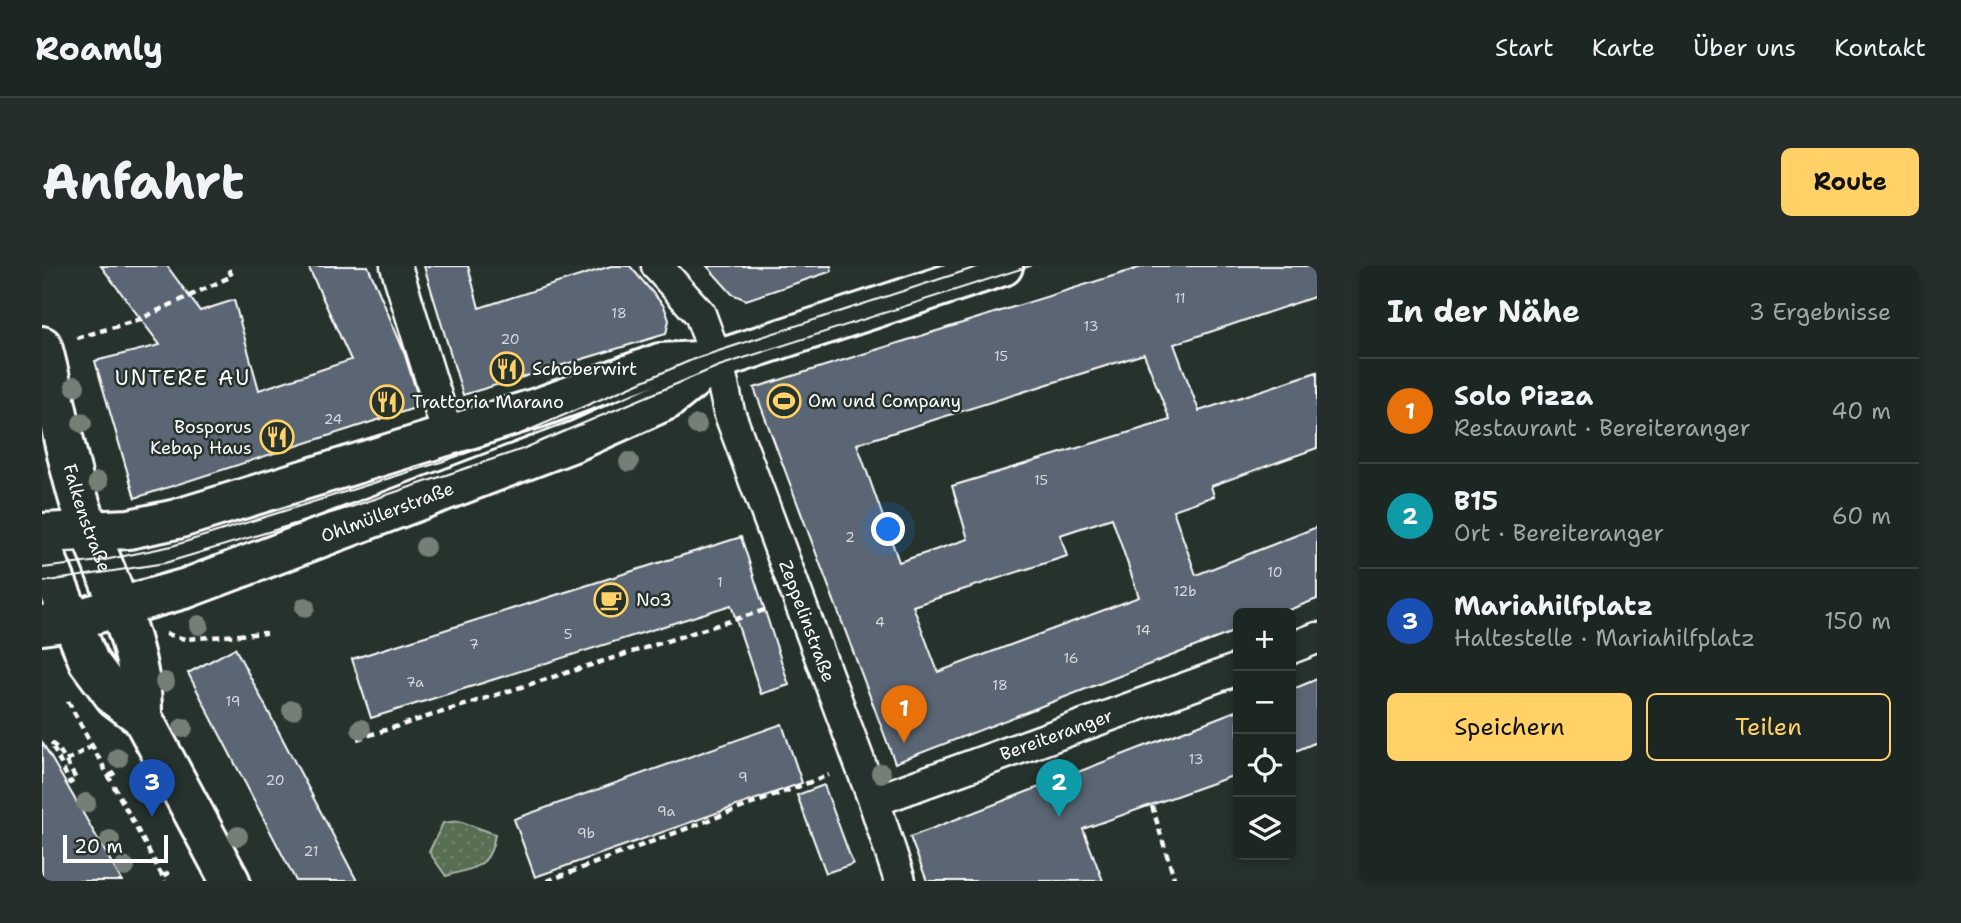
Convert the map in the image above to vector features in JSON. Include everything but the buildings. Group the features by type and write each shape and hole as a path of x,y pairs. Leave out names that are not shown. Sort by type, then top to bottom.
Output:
{"main road":[{"name":"Ohlmüllerstraße","path":"42,533 129,529 177,519 540,407 660,363 717,360 1003,266"},
{"name":"Falkenstraße","path":"42,348 90,531 135,651 143,689 142,717"},
{"name":"Ohlmüllerstraße","path":"56,623 187,589 576,441 667,400 717,360"},
{"path":"42,548 56,623 108,688 142,717 230,881"}],"street":[{"path":"396,266 448,436"},
{"name":"Zeppelinstraße","path":"657,266 700,314 717,360 729,412 874,801 900,881"},
{"path":"1296,647 1317,638"},
{"name":"Bereiteranger","path":"874,801 1233,670"}],"path":[{"path":"42,348 138,320 232,276 227,266"},
{"path":"357,739 799,600"},
{"path":"166,634 185,639 266,633"},
{"path":"63,691 164,879 172,871"},
{"path":"51,743 66,761 76,779 70,783 51,743"},
{"path":"66,761 93,746"},
{"path":"547,881 860,764"},
{"path":"109,776 118,771"},
{"path":"1152,806 1175,881"}],"green space":[{"path":"459,821 495,834 493,845 480,864 446,876 429,852 443,823"}],"tram line":[{"path":"42,568 100,561 172,546 441,462 518,435 694,359 980,266"},
{"path":"42,582 165,563 351,507 520,450 719,366 1030,266"}],"place":[{"name":"Schoberwirt","path":"507,369"},
{"name":"Om und Company","path":"784,401"},
{"name":"Trattoria Marano","path":"387,402"},
{"name":"Bosporus Kebap Haus","path":"277,437"},
{"name":"No3","path":"611,600"},
{"name":"Solo Pizza","path":"904,743"},
{"name":"Mariahilfplatz","path":"152,817"},
{"name":"B15","path":"1059,817"}],"district":[{"name":"UNTERE AU","path":"183,378"}]}
